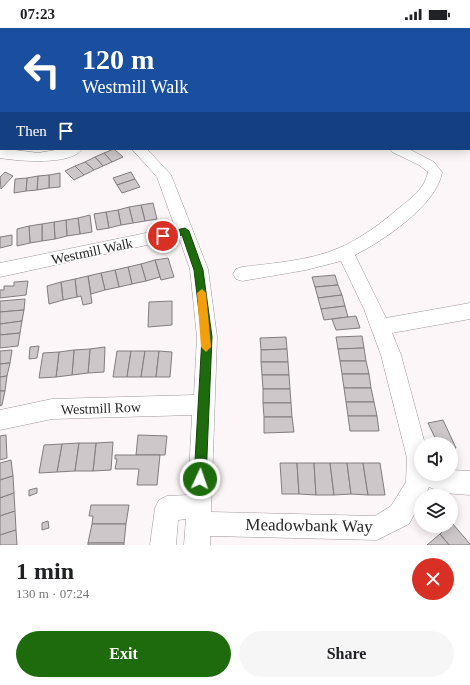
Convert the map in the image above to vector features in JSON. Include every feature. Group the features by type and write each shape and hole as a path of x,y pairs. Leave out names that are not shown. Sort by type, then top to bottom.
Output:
{"street":[{"path":"0,153 45,158 73,150"},
{"path":"140,150 164,174 199,270 207,337 198,525"},
{"path":"242,274 300,265 345,252 371,237 410,210 435,178 436,173 433,168 414,156 399,150"},
{"name":"Westmill Walk","path":"0,270 185,231"},
{"name":"Meadowbank Way","path":"345,252 380,327 391,355 414,442"},
{"path":"380,327 470,310"},
{"name":"Westmill Row","path":"0,420 52,410 204,405"},
{"name":"Meadowbank Way","path":"164,545 167,508 198,525 377,528 400,515 419,481"},
{"path":"443,481 470,483"}],"building":[{"path":"115,150 123,157 112,162 104,153"},
{"path":"104,153 112,162 103,166 95,157"},
{"path":"95,157 103,166 94,170 85,162"},
{"path":"85,162 94,170 84,175 75,166"},
{"path":"75,166 84,175 74,180 65,171"},
{"path":"5,172 13,176 1,189 0,177"},
{"path":"131,172 135,179 117,185 113,178"},
{"path":"60,173 60,187 49,188 49,175"},
{"path":"49,175 49,188 37,190 38,176"},
{"path":"38,176 37,190 26,191 27,178"},
{"path":"27,178 26,191 14,193 15,179"},
{"path":"135,179 140,187 122,193 117,185"},
{"path":"153,203 157,219 145,221 141,205"},
{"path":"141,205 145,221 133,223 129,207"},
{"path":"129,207 133,223 121,225 118,210"},
{"path":"118,210 121,225 109,228 106,212"},
{"path":"106,212 109,228 97,230 94,214"},
{"path":"90,215 92,232 80,234 78,218"},
{"path":"78,218 80,234 67,236 66,220"},
{"path":"66,220 67,236 55,239 54,222"},
{"path":"54,222 55,239 42,241 42,224"},
{"path":"42,224 42,241 30,243 29,226"},
{"path":"29,226 30,243 17,246 17,229"},
{"path":"12,235 12,245 0,248 0,237"},
{"path":"168,258 174,277 161,280 155,260"},
{"path":"155,260 160,277 146,281 141,264"},
{"path":"141,264 146,281 132,284 128,267"},
{"path":"128,267 132,284 119,287 115,270"},
{"path":"115,270 119,287 105,290 101,273"},
{"path":"101,273 105,290 91,294 88,276"},
{"path":"335,275 338,285 315,287 312,277"},
{"path":"88,276 92,303 83,305 81,296 77,297 75,279"},
{"path":"75,279 77,297 63,300 61,282"},
{"path":"28,281 26,295 0,298 0,290 4,290 4,286 14,286 14,282"},
{"path":"61,282 63,300 49,304 47,286"},
{"path":"338,285 342,295 318,298 315,287"},
{"path":"342,295 345,306 321,309 318,298"},
{"path":"25,299 24,310 0,312 0,301"},
{"path":"172,301 172,325 148,327 149,302"},
{"path":"345,306 348,317 324,320 321,309"},
{"path":"24,310 22,321 0,324 0,312"},
{"path":"356,316 360,328 336,330 332,319"},
{"path":"22,321 20,333 0,335 0,324"},
{"path":"20,333 18,346 0,348 0,335"},
{"path":"362,336 364,348 338,349 336,337"},
{"path":"286,337 287,349 261,350 260,338"},
{"path":"39,346 37,358 29,359 30,347"},
{"path":"105,347 104,372 88,373 90,349"},
{"path":"364,348 366,361 340,361 338,349"},
{"path":"90,349 88,373 72,375 74,350"},
{"path":"287,349 288,362 261,362 261,350"},
{"path":"12,350 10,363 0,364 0,351"},
{"path":"74,350 72,375 56,377 59,352"},
{"path":"117,351 131,351 127,377 113,377"},
{"path":"131,351 145,351 141,377 127,377"},
{"path":"145,351 159,351 156,377 141,377"},
{"path":"159,351 172,352 170,377 156,377"},
{"path":"59,352 56,377 39,378 43,353"},
{"path":"340,361 366,361 369,374 342,374"},
{"path":"261,362 288,362 289,375 262,375"},
{"path":"10,363 7,376 0,377 0,364"},
{"path":"342,374 369,374 371,388 344,388"},
{"path":"262,375 289,375 290,389 263,389"},
{"path":"7,376 5,391 0,391 0,377"},
{"path":"344,388 371,388 374,402 346,402"},
{"path":"263,389 290,389 291,403 263,403"},
{"path":"0,391 5,391 2,405 0,406"},
{"path":"346,402 374,402 377,416 348,416"},
{"path":"263,403 291,403 292,417 264,417"},
{"path":"348,416 377,416 379,431 350,431"},
{"path":"264,417 292,417 294,432 264,433"},
{"path":"443,420 451,437 435,437 428,423"},
{"path":"6,435 7,458 0,460 0,436"},
{"path":"138,435 167,436 165,455 136,455"},
{"path":"113,442 111,470 93,471 96,443"},
{"path":"79,443 75,471 57,472 62,444"},
{"path":"79,443 96,443 93,471 75,471"},
{"path":"62,444 57,472 39,473 44,445"},
{"path":"115,455 160,455 157,485 137,485 139,469 115,469 117,459 115,459"},
{"path":"11,460 13,476 0,480 0,463"},
{"path":"280,463 297,463 299,494 282,494"},
{"path":"297,463 314,463 316,495 299,494"},
{"path":"314,463 330,463 334,495 316,495"},
{"path":"330,463 347,463 351,494 334,495"},
{"path":"347,463 363,463 368,495 351,494"},
{"path":"363,463 380,463 385,495 368,495"},
{"path":"13,476 14,493 0,498 0,480"},
{"path":"37,488 37,493 29,496 29,490"},
{"path":"14,493 15,511 0,516 0,498"},
{"path":"91,505 129,505 126,524 92,524 93,516 89,516"},
{"path":"15,511 16,530 0,535 0,516"},
{"path":"48,521 49,528 42,530 42,523"},
{"path":"92,524 126,524 124,543 88,543"},
{"path":"16,530 17,545 0,545 0,535"},
{"path":"458,530 470,545 449,545 440,534 458,533"},
{"path":"440,534 449,545 427,545"},
{"path":"88,543 124,543 124,545 88,545"}],"slow traffic":[{"path":"202,293 207,337 206,347"}],"route":[{"path":"163,236 185,231 199,270 207,337 200,479"}]}
